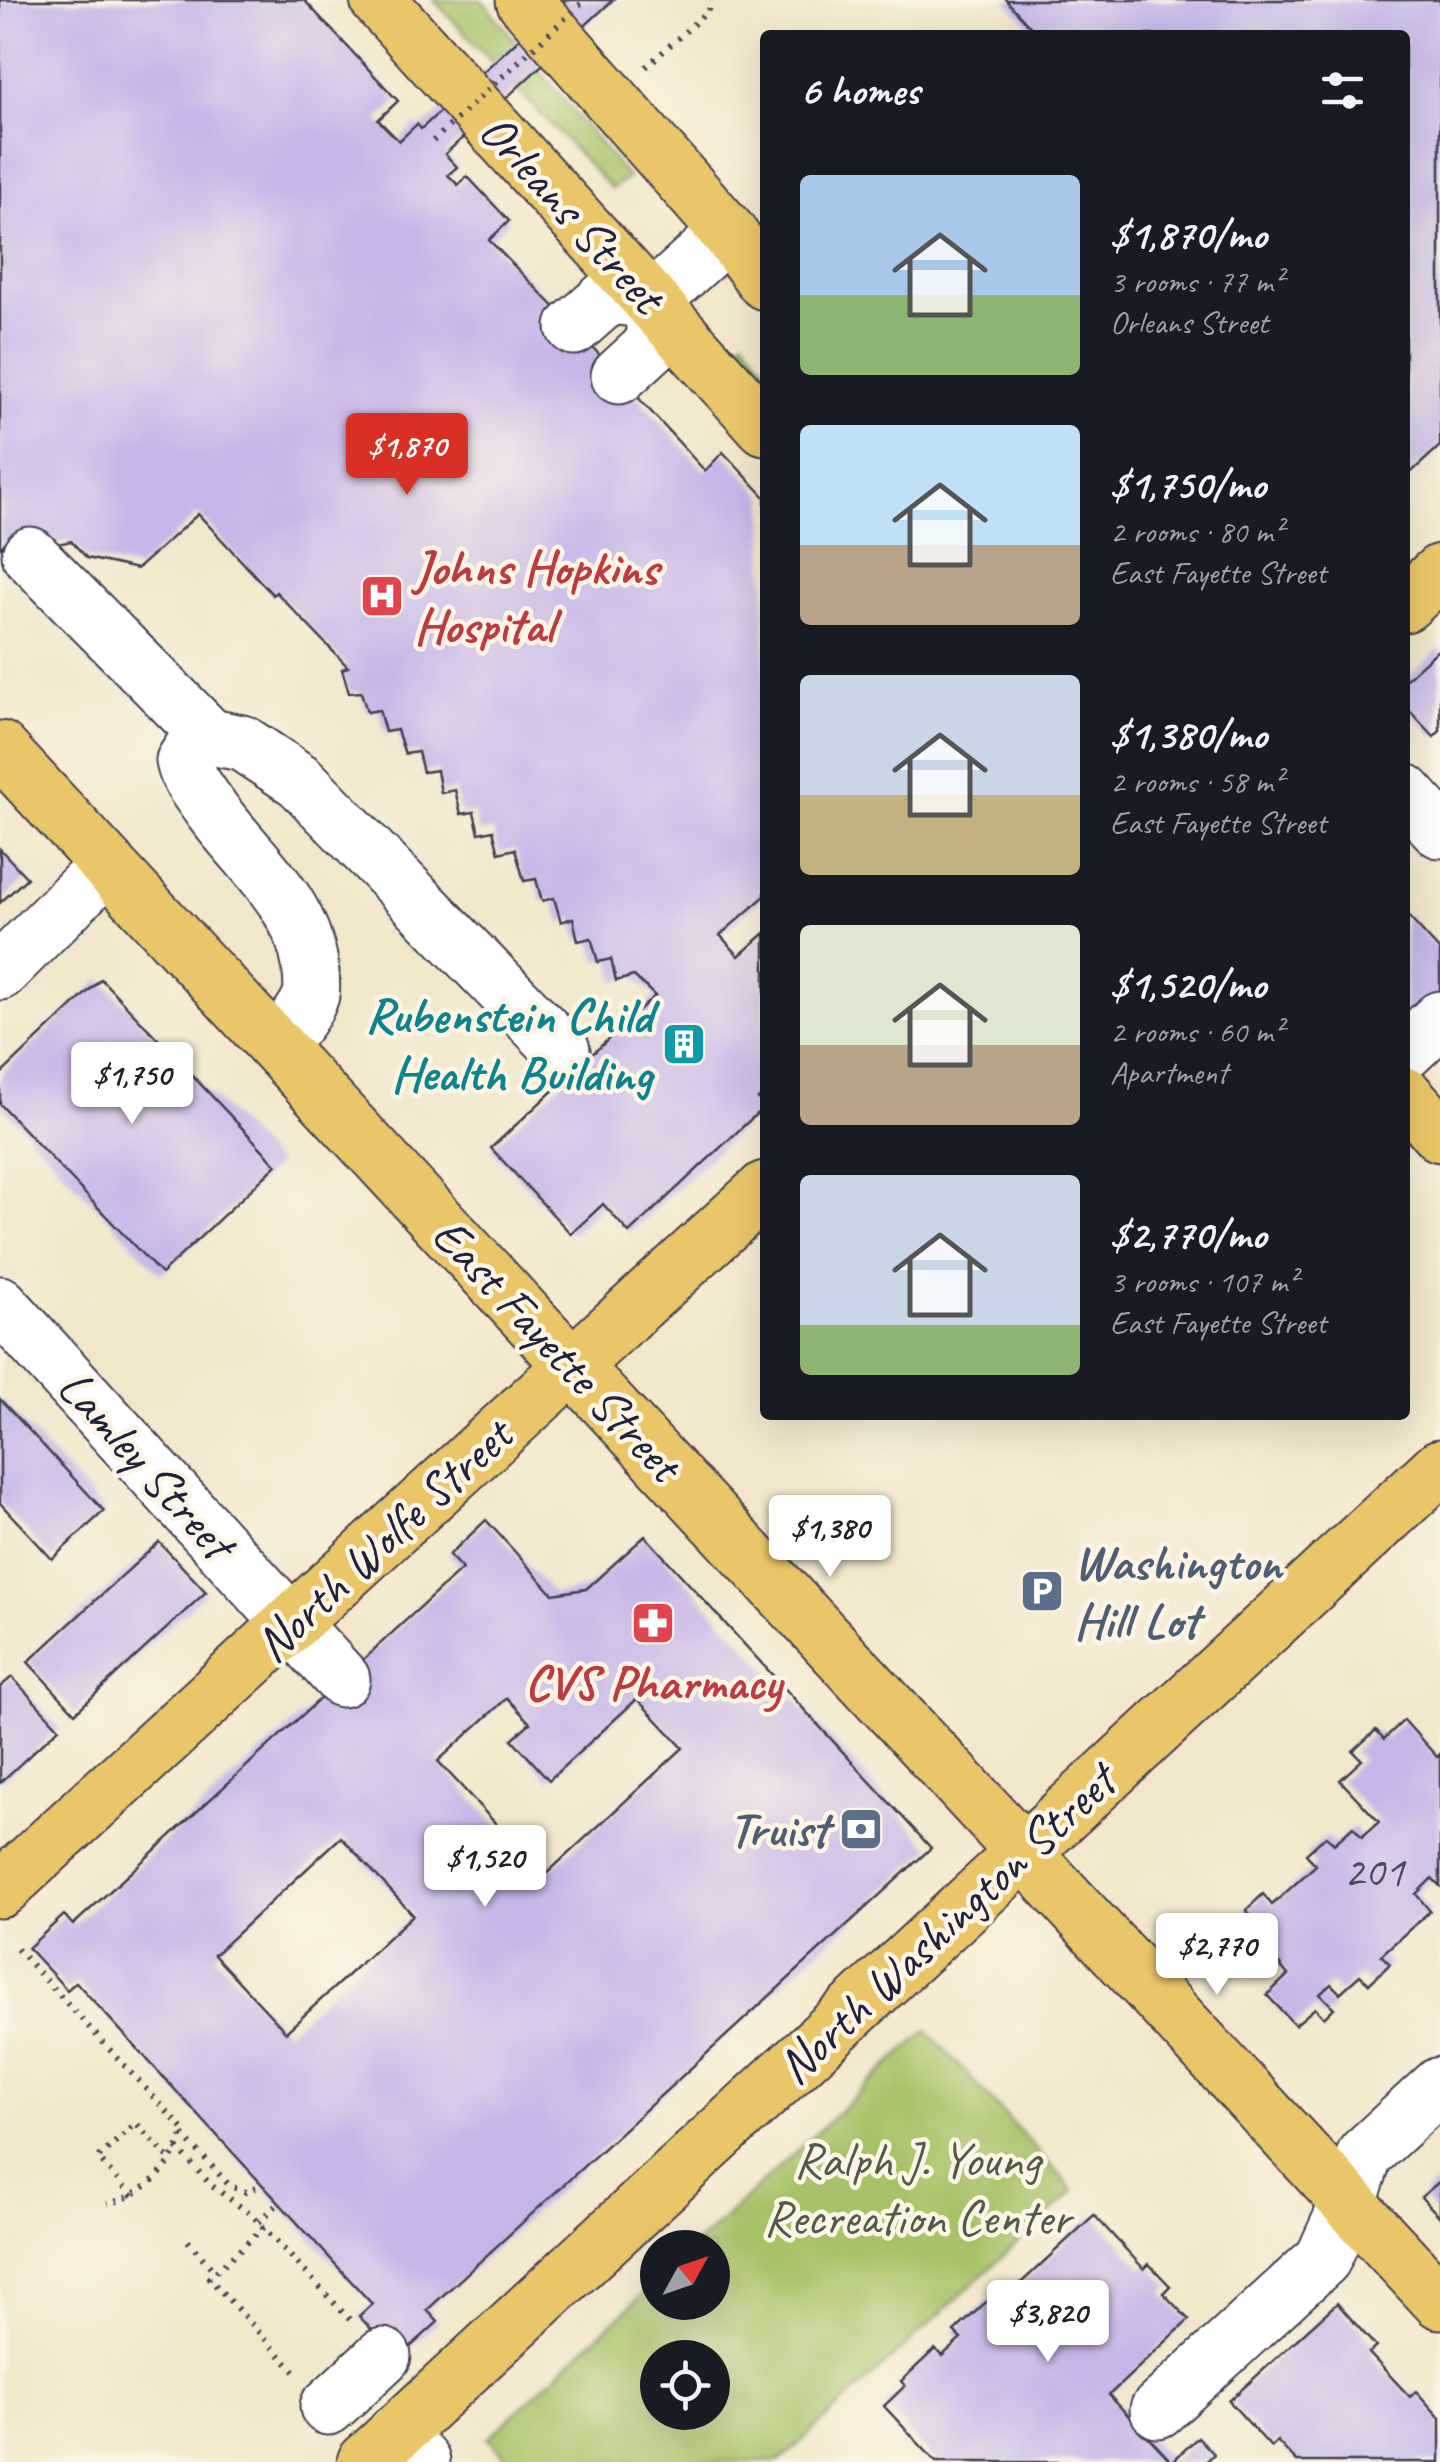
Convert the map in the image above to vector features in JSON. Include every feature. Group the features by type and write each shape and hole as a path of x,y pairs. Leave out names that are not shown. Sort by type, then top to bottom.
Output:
{"main road":[{"name":"Orleans Street","path":"378,0 760,420"},
{"name":"Orleans Street","path":"524,0 728,232 760,275"},
{"path":"1410,599 1440,572"},
{"name":"East Fayette Street","path":"0,749 1440,2301"},
{"name":"North Wolfe Street","path":"0,1890 760,1194"},
{"name":"North Washington Street","path":"394,2452 1024,1852 1440,1467"}],"street":[{"path":"574,327 609,296 652,301 728,232"},
{"path":"619,376 655,343 652,301"},
{"path":"30,555 210,736 242,743 300,781 562,1050"},
{"path":"210,736 194,747 184,761 187,776 227,832 284,898 302,930 309,958 310,997 276,1046"},
{"path":"1410,797 1440,830"},
{"path":"0,972 107,865"},
{"path":"1410,1047 1440,1019"},
{"name":"Lamley Street","path":"0,1304 342,1679"},
{"path":"1158,2410 1323,2259 1365,2154 1440,2085"},
{"path":"328,2408 383,2356"}],"path":[{"path":"433,141 585,0"},
{"path":"646,67 708,12 711,0"},
{"path":"17,1949 183,2129 177,2148 158,2176 132,2196 107,2204"},
{"path":"132,2196 98,2158 123,2134 136,2123 170,2160"},
{"path":"182,2134 230,2186 246,2192 262,2185"},
{"path":"177,2148 212,2186 261,2224 383,2356"},
{"path":"279,2203 208,2278 328,2408"},
{"path":"188,2241 215,2272"}],"green space":[{"path":"434,0 482,0 628,178 611,189"},
{"path":"744,339 760,360 760,385 731,353"},
{"name":"Ralph J. Young Recreation Center","path":"927,2030 1074,2191 779,2462 511,2462 488,2438 640,2297 640,2320 730,2320 730,2230 711,2230"}],"building":[{"path":"0,0 304,0 398,101 378,120 399,141 417,124 421,129 561,0 613,0 445,154 457,167 448,175 458,185 467,176 509,221 489,240 705,471 723,452 760,492 760,900 720,935 739,956 760,937 760,1111 629,1233 603,1204 571,1234 491,1148 655,996 634,976 616,981 611,959 598,962 591,938 578,941 573,918 561,922 554,898 542,901 536,879 524,881 515,849 499,853 493,830 479,833 474,812 461,814 455,790 441,793 437,770 423,772 418,752 405,754 397,730 385,732 379,710 367,712 361,692 349,693 342,669 348,667 276,592 273,595 198,514 137,569 87,558 71,541 44,547 31,534 0,547"},
{"path":"1006,0 1440,0 1440,446 1410,473 1410,30 1033,30"},
{"path":"1440,648 1440,731 1434,737 1410,711 1410,675"},
{"path":"0,849 27,878 0,903"},
{"path":"1410,918 1440,951 1440,993 1410,1013"},
{"path":"101,979 277,1165 161,1274 0,1104 0,1075"},
{"path":"0,1399 104,1511 52,1559 0,1503"},
{"path":"486,1520 553,1594 586,1589 645,1536 931,1848 427,2310 438,2322 398,2358 359,2316 372,2304 76,1982 67,1990 28,1948 64,1915 73,1925 462,1569 449,1555","holes":["507,1698 530,1723 512,1739 549,1780 637,1699 683,1748 544,1876 438,1761","341,1837 413,1915 286,2032 214,1955"]},
{"path":"159,1542 206,1592 75,1713 28,1662"},
{"path":"12,1677 59,1728 0,1783 0,1687"},
{"path":"1404,1720 1437,1757 1440,1754 1440,1886 1432,1878 1416,1894 1430,1911 1381,1955 1390,1964 1369,1984 1360,1975 1340,1993 1331,1984 1320,1994 1334,2008 1324,2018 1315,2008 1295,2025 1267,1995 1288,1975 1279,1964 1268,1973 1237,1940 1257,1922 1246,1910 1263,1894 1272,1905 1316,1865 1306,1854 1326,1836 1334,1844 1353,1827 1362,1837 1379,1822 1340,1780 1362,1760 1353,1751 1376,1730 1384,1739"},
{"path":"1440,2181 1440,2217 1421,2197"},
{"path":"1094,2215 1144,2269 1149,2264 1170,2286 1163,2293 1189,2320 1109,2395 1172,2462 936,2462 884,2406 905,2386 901,2381 935,2349 942,2356 961,2339 954,2332 987,2301 994,2308"},
{"path":"1337,2303 1376,2347 1369,2353 1410,2397 1416,2391 1440,2418 1440,2462 1297,2462 1277,2441 1271,2447 1229,2401"},
{"path":"1198,2437 1214,2454 1206,2462 1172,2462"}],"place":[{"name":"Johns Hopkins Hospital","path":"382,596"},
{"name":"Rubenstein Child Health Building","path":"684,1044"},
{"name":"Washington Hill Lot","path":"1042,1591"},
{"name":"CVS Pharmacy","path":"653,1623"},
{"name":"Truist","path":"861,1829"}]}
